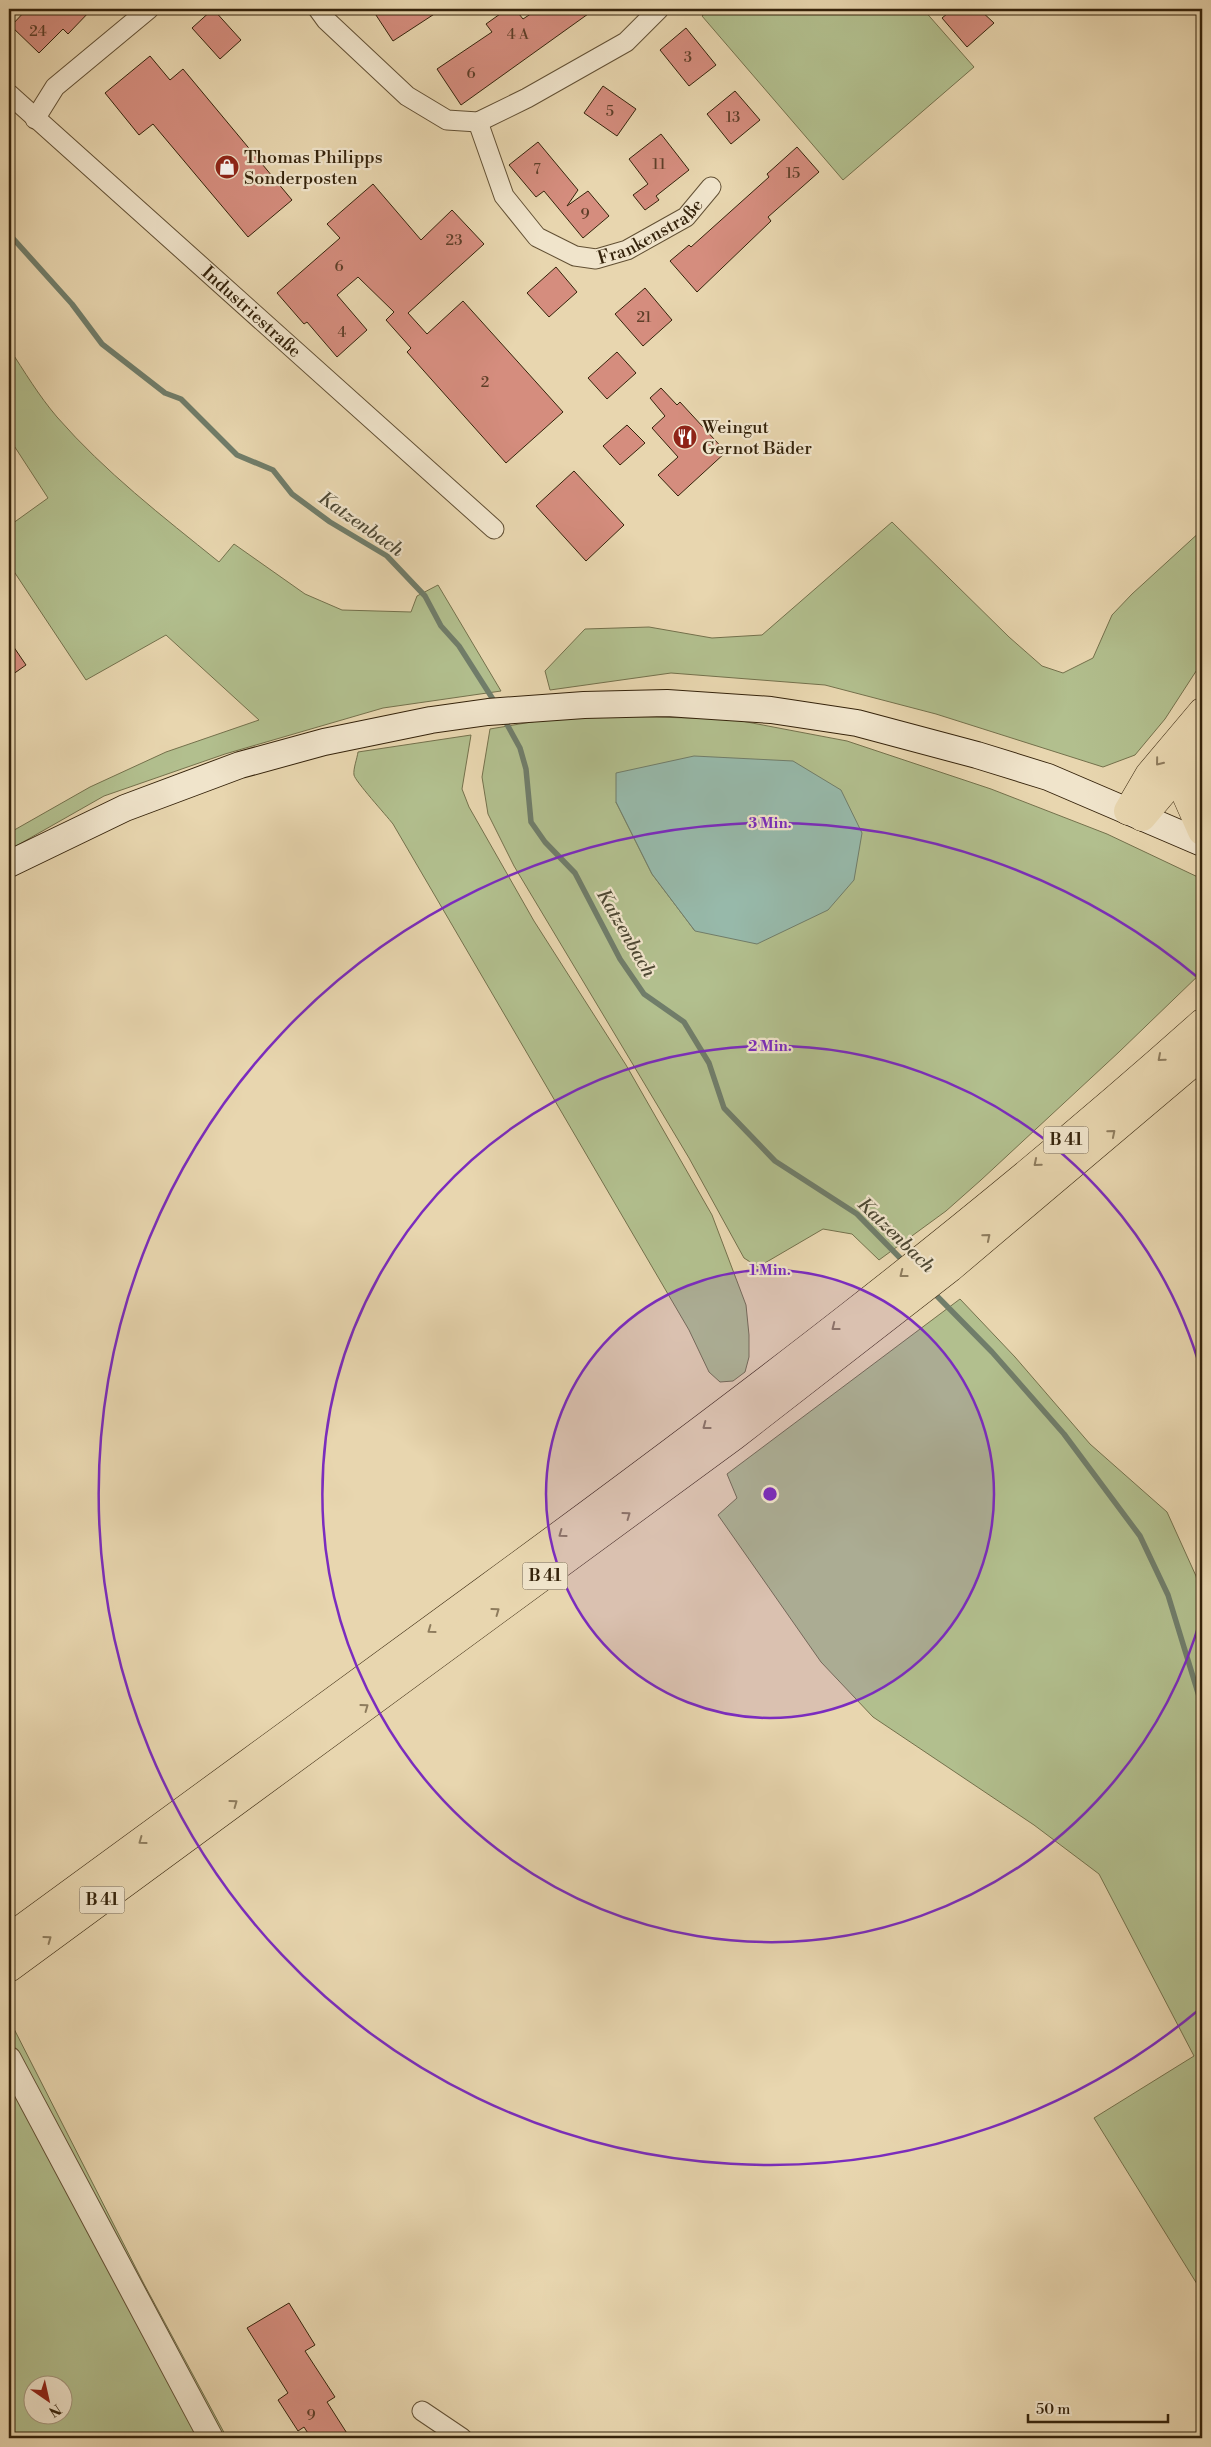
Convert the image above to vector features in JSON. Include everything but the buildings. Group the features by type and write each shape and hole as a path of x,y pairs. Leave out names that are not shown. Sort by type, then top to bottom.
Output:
{"highway":[{"path":"1135,814 1135,795 1153,769 1202,712"},
{"path":"1135,814 1164,793 1183,765 1202,723"},
{"path":"1183,765 1188,797 1202,831"},
{"name":"B 41","path":"941,1259 1107,1106 1202,1023"},
{"name":"B 41","path":"9,1938 188,1822 734,1436 883,1306 1202,1054"},
{"name":"B 41","path":"9,1968 188,1822"}],"main road":[{"path":"9,864 125,808 240,765 324,742 431,720 488,712 584,705 667,703 771,710 857,723 977,755 1048,777 1202,843"}],"street":[{"path":"35,119 55,87 149,9"},
{"path":"318,9 326,20 406,96 447,120 478,122 527,98 626,42 659,9"},
{"name":"Industriestraße","path":"9,94 494,529"},
{"name":"Frankenstraße","path":"478,122 504,196 537,238 575,256 596,259 627,250 686,217 711,188"},
{"path":"9,2059 211,2438"},
{"path":"422,2411 462,2438"}],"green space":[{"path":"710,9 923,9 974,67 843,180 702,16"},
{"path":"9,348 44,401 75,437 114,475 219,562 234,544 305,594 342,610 411,612 417,596 438,585 501,691 383,708 225,754 104,796 9,850 9,833 90,787 166,752 259,720 166,635 86,680 9,564 9,526 48,498 9,438"},
{"path":"892,522 1009,637 1042,666 1063,673 1093,658 1112,615 1132,594 1202,530 1202,662 1165,719 1135,755 1103,767 936,714 825,685 671,673 550,690 545,671 585,629 649,627 712,638 762,635"},
{"path":"573,715 731,719 847,741 991,789 1107,834 1202,879 1202,972 981,1180 946,1211 879,1260 852,1234 823,1229 758,1267 744,1258 689,1158 514,866 488,814 482,777 490,729","holes":["616,802 695,931 652,874"]},
{"path":"471,735 462,789 469,807 534,921 626,1065 712,1215 746,1305 749,1357 745,1372 733,1381 720,1382 709,1372 689,1330 393,824 354,775 358,752"},
{"path":"960,1299 1015,1357 1090,1444 1167,1512 1196,1576 1202,1601 1202,2292 1094,2118 1194,2056 1099,1874 1034,1825 873,1717 821,1662 718,1515 737,1498 727,1474"},
{"path":"10,2021 144,2284 227,2438 9,2438"}],"shaded area":[{"path":"694,756 793,761 841,790 862,833 854,880 828,910 757,944 695,931 652,874 616,802 616,773"}],"waterway":[{"name":"Katzenbach","path":"9,234 72,304 102,344 165,393 181,399 237,455 273,470 292,494 330,522 387,556 425,596 441,626 459,646 496,704"},
{"name":"Katzenbach","path":"504,719 520,748 526,769 531,822 545,842 575,873 620,959 644,994 684,1022 709,1063 724,1108 775,1161 857,1214 905,1263"},
{"name":"Katzenbach","path":"933,1292 992,1352 1064,1434 1140,1536 1168,1595 1202,1706"}],"place":[{"name":"Thomas Philipps Sonderposten","path":"227,167"},
{"name":"Weingut Gernot Bäder","path":"685,437"}]}
